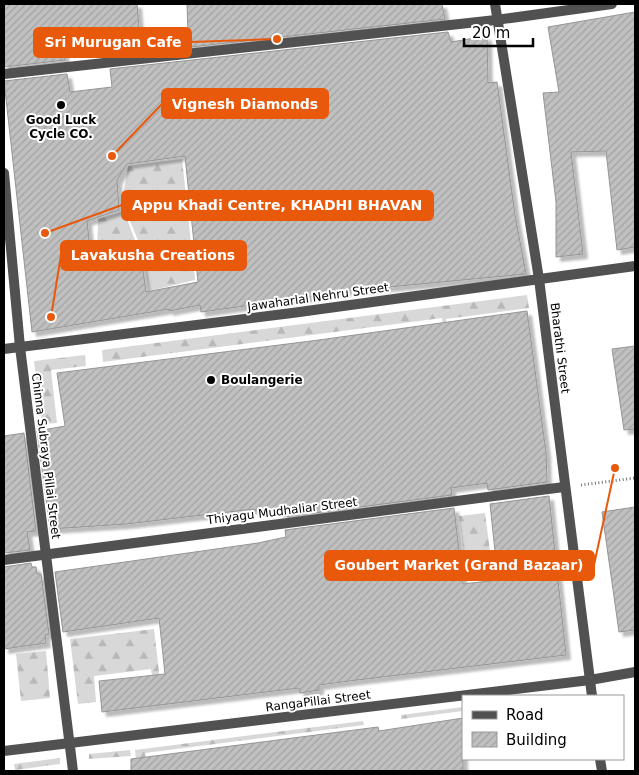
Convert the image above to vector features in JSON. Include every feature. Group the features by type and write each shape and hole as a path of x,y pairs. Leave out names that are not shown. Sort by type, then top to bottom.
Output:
{"street":[{"name":"Bharathi Street","path":"494,4 538,279 592,695"},
{"path":"4,74 496,20 612,4"},
{"name":"Chinna Subraya Pillai Street","path":"4,173 20,347 73,771"},
{"name":"Jawaharlal Nehru Street","path":"4,349 635,266"},
{"name":"Thiyagu Mudhaliar Street","path":"4,560 564,487"},
{"name":"RangaPillai Street","path":"468,695 590,680 635,672"},
{"name":"RangaPillai Street","path":"4,751 462,696"}],"path":[{"path":"564,487 635,478"}],"green space":[{"path":"182,159 191,243 140,245 122,202 128,166"},
{"path":"124,211 138,248 97,257 98,219"},
{"path":"192,245 195,280 149,291 142,248"},
{"path":"527,295 529,308 446,319 457,397 453,397 442,318 103,362 102,350"},
{"path":"85,355 86,366 51,370 57,423 42,424 34,361"},
{"path":"485,513 493,574 467,578 459,516"},
{"path":"154,629 162,698 155,698 151,669 94,676 96,702 78,704 70,639"},
{"path":"46,651 50,698 21,701 16,654"},
{"path":"462,707 462,711 401,719 401,715"},
{"path":"363,721 364,725 145,753 147,771 137,771 135,750"},
{"path":"130,750 131,756 89,759 89,754"},
{"path":"60,758 60,764 15,770 14,764"}],"building":[{"path":"4,4 137,4 141,51 188,33 187,4 442,4 445,19 109,56 107,35 62,40 65,60 4,67"},
{"path":"635,12 635,247 617,250 606,151 571,152 583,254 556,257 556,202 543,93 559,92 548,27"},
{"path":"448,32 451,42 487,36 488,83 497,82 515,215 526,274 325,293 325,295 201,312 200,305 32,332 4,81 67,74 70,92 112,87 110,69","holes":["185,156 198,282 146,292 140,249 91,258 87,221 119,210 117,180 127,164"]},
{"path":"527,311 546,452 547,482 488,490 487,483 451,488 452,495 283,517 282,508 255,511 254,509 126,524 50,529 37,431 65,426 57,373 319,340"},
{"path":"635,346 635,429 624,430 612,349"},
{"path":"24,433 36,531 27,532 30,550 4,553 4,436"},
{"path":"549,496 566,655 319,685 319,690 300,693 299,688 102,712 99,681 165,674 159,618 63,632 55,572 258,543 286,537 285,530 454,508 463,584 498,580 490,504"},
{"path":"635,507 635,630 619,632 602,512"},
{"path":"31,563 32,567 36,567 37,574 41,574 49,634 45,635 46,643 4,649 4,567"},
{"path":"462,718 463,771 131,771 131,759 378,727 379,731"}],"place":[{"name":"Sri Murugan Cafe","path":"277,39"},
{"name":"Good Luck Cycle CO.","path":"61,105"},
{"name":"Vignesh Diamonds","path":"112,156"},
{"name":"Appu Khadi Centre, KHADHI BHAVAN","path":"45,233"},
{"name":"Lavakusha Creations","path":"51,317"},
{"name":"Boulangerie","path":"211,380"},
{"name":"Goubert Market (Grand Bazaar)","path":"615,468"}]}
